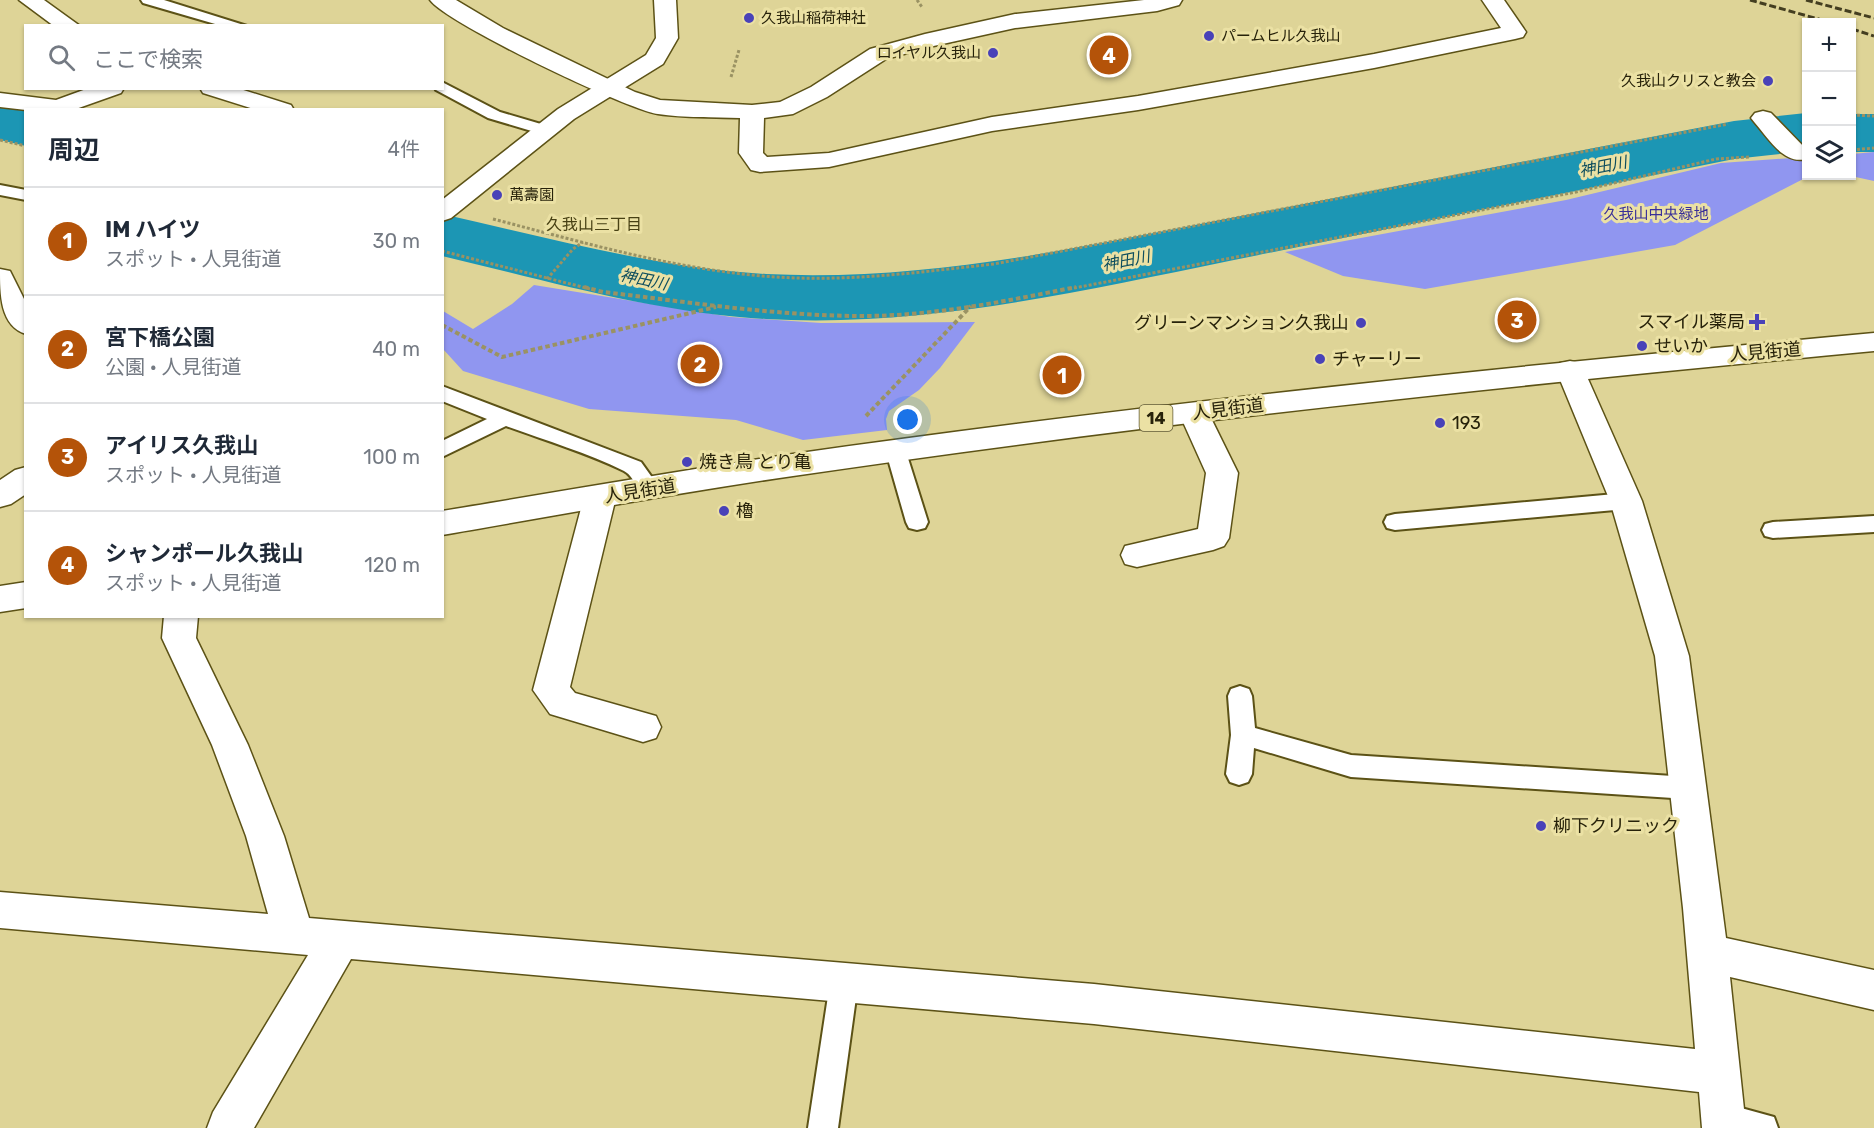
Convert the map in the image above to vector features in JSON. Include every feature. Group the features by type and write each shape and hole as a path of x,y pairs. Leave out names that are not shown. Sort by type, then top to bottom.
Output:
{"street":[{"path":"30,0 66,24"},
{"path":"441,0 495,33 607,90 658,106 752,112 785,109 819,92 878,54 925,41 1015,21 1157,5 1171,0"},
{"path":"444,210 545,130 655,59 667,38 665,0"},
{"path":"752,112 751,153 760,165 829,160 992,124 1150,101 1374,61 1515,32 1494,0"},
{"path":"0,100 58,107 106,90"},
{"path":"218,90 276,108"},
{"path":"1763,118 1797,153"},
{"path":"0,277 19,320 24,324"},
{"name":"人見街道","path":"444,523 823,462 1194,413 1570,370 1874,342"},
{"path":"1570,370 1626,501 1672,656 1708,953 1724,1123"},
{"path":"1137,555 1213,538 1222,473 1194,413"},
{"path":"600,497 551,690 563,704 643,727"},
{"path":"0,599 24,595"},
{"path":"181,618 179,638 230,745 266,836 294,936"},
{"path":"0,910 1094,1004 1720,1073"},
{"path":"229,1128 340,940"},
{"path":"1708,953 1874,990"}],"lane":[{"path":"148,0 233,24"},
{"path":"444,88 494,115 545,130"},
{"path":"0,190 24,195"},
{"path":"444,394 634,467 650,490"},
{"path":"444,449 505,418"},
{"path":"896,452 917,522"},
{"path":"1395,522 1626,501"},
{"path":"1773,530 1874,524"},
{"path":"1239,774 1243,735 1240,696"},
{"path":"1243,735 1351,766 1688,788"},
{"path":"823,1128 844,983"},
{"path":"1724,1123 1763,1128"}],"path":[{"path":"1856,115 1874,116"},
{"path":"444,210 583,242 653,261 771,278 888,276 994,264 1763,118"},
{"path":"0,140 24,146"},
{"path":"1856,150 1874,148"},
{"path":"444,252 603,292 789,313 864,316 971,306 1576,192 1716,159 1797,153"},
{"path":"547,279 573,249 583,242"},
{"path":"444,326 502,357 720,306"},
{"path":"823,462 971,306"}],"green space":[{"path":"1874,152 1874,181 1856,177 1856,154"},
{"name":"久我山中央緑地","path":"1802,157 1802,180 1675,245 1425,289 1343,276 1285,252 1566,200 1721,163"},
{"path":"534,285 731,317 821,323 975,322 940,368 919,390 889,411 886,419 887,430 803,440 736,420 589,409 463,371 444,350 444,312 473,329 512,304"}],"waterway":[{"name":"神田川","path":"0,121 24,127"},
{"name":"神田川","path":"444,235 602,272 709,293 770,297 878,297 1035,278 1734,140 1802,132"},
{"name":"神田川","path":"1856,133 1874,133"}],"railway":[{"path":"1750,0 1815,18"},
{"path":"1806,0 1874,18"},
{"path":"1856,30 1874,36"}],"place":[{"name":"久我山稲荷神社","path":"749,18"},
{"name":"パームヒル久我山","path":"1209,36"},
{"name":"ロイヤル久我山","path":"993,53"},
{"name":"シャンポール久我山","path":"1109,55"},
{"name":"久我山クリスと教会","path":"1768,81"},
{"name":"萬壽園","path":"497,195"},
{"name":"アイリス久我山","path":"1517,320"},
{"name":"スマイル薬局","path":"1757,322"},
{"name":"グリーンマンション久我山","path":"1361,323"},
{"name":"せいか","path":"1642,346"},
{"name":"チャーリー","path":"1320,359"},
{"name":"宮下橋公園","path":"700,364"},
{"name":"IM ハイツ","path":"1062,375"},
{"name":"193","path":"1440,423"},
{"name":"焼き鳥 とり亀","path":"687,462"},
{"name":"櫓","path":"724,511"},
{"name":"柳下クリニック","path":"1541,826"}],"district":[{"name":"久我山三丁目","path":"594,224"}]}
